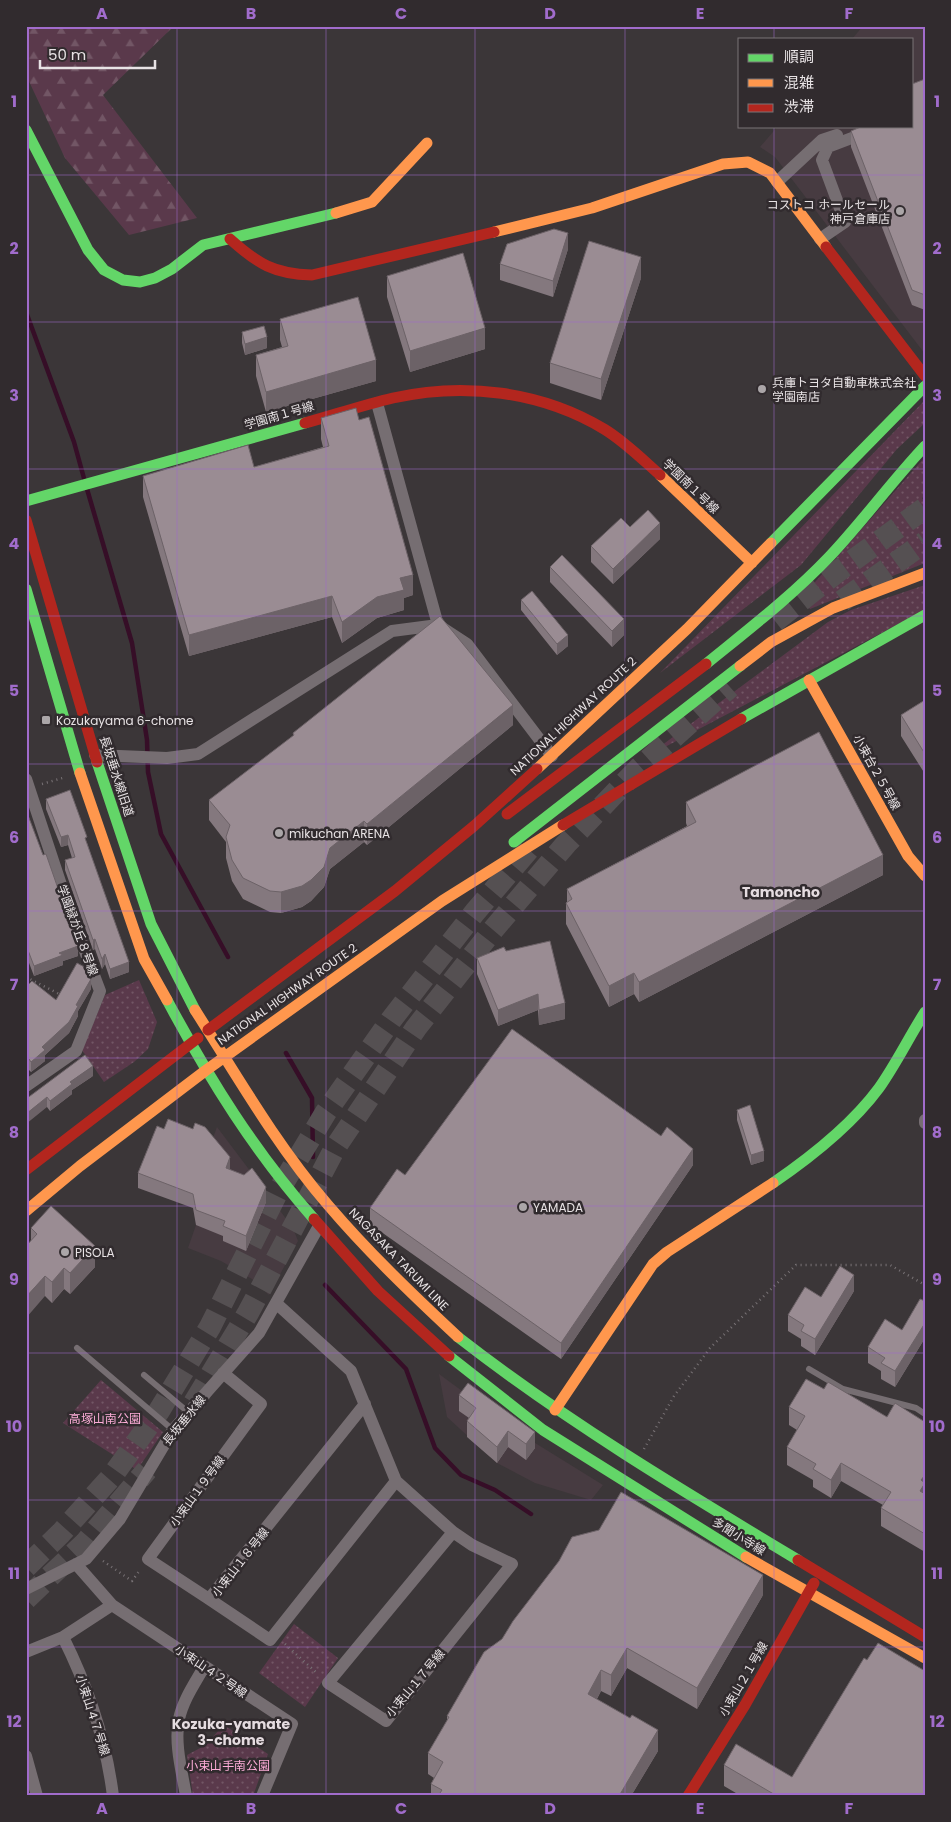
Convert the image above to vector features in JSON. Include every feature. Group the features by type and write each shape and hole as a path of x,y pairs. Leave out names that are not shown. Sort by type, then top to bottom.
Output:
{"main road":[{"path":"26,130 88,250 104,270 123,280 140,282 155,278 172,269 202,246 357,208 372,202 427,142"},
{"path":"230,239 261,267 287,276 312,276 592,208 723,164 748,162 770,173 925,376"},
{"name":"NATIONAL HIGHWAY ROUTE 2","path":"208,1030 395,891 474,826 552,756 687,629 925,386"},
{"name":"学園南１号線","path":"26,501 376,402 443,391 485,391 527,397 568,412 604,429 636,453 752,563"},
{"path":"395,891 509,813 781,604 831,555 893,480 925,446"},
{"name":"長坂垂水線旧道","path":"26,520 95,755 151,924 189,1000 208,1030"},
{"path":"442,901 556,808 771,642 833,608 925,573"},
{"path":"26,589 82,780 144,959 205,1071 277,1177 319,1226"},
{"name":"NATIONAL HIGHWAY ROUTE 2","path":"205,1071 442,901 604,799 925,615"},
{"name":"小束台２５号線","path":"809,680 908,856 925,876"},
{"path":"555,1410 654,1264 667,1252 778,1179 837,1134 878,1089 923,1017"},
{"path":"26,1170 208,1030"},
{"name":"NAGASAKA TARUMI LINE","path":"208,1030 280,1142 352,1233 408,1291 459,1338 555,1410"},
{"path":"26,1211 80,1166 205,1071"},
{"name":"多聞小寺線","path":"319,1226 378,1290 454,1360 543,1430 808,1593 925,1658"},
{"name":"多聞小寺線","path":"555,1410 636,1463 819,1575 925,1637"},
{"name":"小束山２１号線","path":"688,1796 745,1706 819,1575"}],"street":[{"path":"777,182 822,140 856,133 828,147 822,160 845,222 820,239"},
{"path":"376,402 438,624 467,644 552,756"},
{"path":"95,755 167,758 198,754 392,631 438,624"},
{"name":"学園緑が丘８号線","path":"26,1086 76,1051 100,991 69,909 27,785"},
{"name":"長坂垂水線","path":"26,1589 86,1560 120,1519 173,1430 259,1333 277,1304 319,1226"},
{"name":"小束山１７号線","path":"277,1304 351,1372 396,1480 453,1532 472,1545 512,1564 386,1721 328,1683"},
{"name":"小束山１９号線","path":"210,1599 148,1559 261,1404 223,1373"},
{"name":"小束山１８号線","path":"274,1634 270,1640 210,1599 365,1404"},
{"path":"274,1634 396,1480"},
{"path":"328,1683 453,1532"},
{"name":"小束山４２号線","path":"76,1564 112,1605 292,1724 262,1796"},
{"path":"26,1652 63,1637 112,1605"},
{"name":"小束山４７号線","path":"63,1637 78,1667 105,1748 112,1796"},
{"path":"186,1796 178,1743 179,1719 188,1695 204,1667"},
{"path":"26,1756 37,1796"}],"lane":[{"path":"77,1348 173,1430"},
{"path":"809,1370 843,1389 916,1408 925,1414"},
{"path":"144,1375 188,1412"}],"path":[{"path":"27,785 70,776"},
{"path":"26,977 68,998"},
{"path":"636,1463 674,1396 710,1348 796,1265 890,1265 925,1285"},
{"path":"92,1553 132,1581"},
{"path":"274,1634 328,1683"}],"shaded area":[{"name":"コストコ ホールセール 神戸倉庫店","path":"863,26 925,26 925,354 775,157 760,147 776,128 914,128 914,38 853,38"},
{"path":"217,1127 293,1228 298,1241 269,1295 252,1279 221,1261 188,1248 196,1225 194,1213 210,1174 203,1165"},
{"path":"439,1374 519,1433 603,1485 591,1500 535,1483 497,1463 447,1417"}],"green space":[{"path":"26,26 174,26 103,95 197,218 129,235 65,158 26,75"},
{"path":"925,400 925,423 897,449 801,565 660,673"},
{"path":"925,457 925,496 922,498 925,502 925,563 810,609 801,598"},
{"path":"925,585 925,610 646,757 828,622 851,610"},
{"path":"139,980 157,1022 148,1049 134,1062 104,1082 82,1050 105,995"},
{"name":"高塚山南公園","path":"101,1380 163,1432 137,1470 63,1423"},
{"path":"294,1624 338,1658 305,1707 259,1673"},
{"name":"小束山手南公園","path":"224,1725 268,1754 253,1796 193,1796 187,1755 204,1746"}],"building":[{"name":"コストコ ホールセール 神戸倉庫店","path":"925,79 925,295 912,290 851,131 858,128 914,128 914,83"},
{"path":"554,229 568,233 553,281 500,264 507,244"},
{"path":"589,241 641,257 601,379 550,363"},
{"path":"463,253 485,328 410,351 387,276"},
{"path":"358,297 376,360 266,392 256,355 288,346 280,319"},
{"path":"264,326 267,337 245,344 242,332"},
{"path":"356,408 359,420 369,417 413,575 400,578 404,590 377,597 342,622 332,596 189,635 143,476 248,445 254,467 329,446 321,418"},
{"path":"648,510 660,523 613,569 591,546 621,518 630,527"},
{"path":"562,555 624,619 612,631 550,567"},
{"path":"532,591 568,635 557,644 521,600"},
{"path":"440,616 513,705 367,824 364,821 330,848 324,867 302,886 281,892 270,891 243,878 232,860 226,837 230,825 209,800 294,735 293,733"},
{"path":"925,700 925,754 901,715"},
{"path":"819,732 883,855 639,982 634,973 609,986 566,903 572,899 567,889 696,822 686,802"},
{"path":"70,790 129,962 110,969 105,954 102,959 95,939 93,940 65,860 75,857 68,835 61,837 46,799"},
{"path":"26,810 43,855 46,854 78,946 59,953 63,955 34,966 26,945"},
{"path":"550,941 565,1003 539,1010 538,994 498,1010 477,958 504,947 506,951"},
{"path":"77,963 86,968 91,979 76,1005 78,1006 69,1022 42,1047 45,1050 31,1062 29,1059 26,1061 26,987 32,981 56,1000"},
{"name":"YAMADA","path":"512,1029 661,1136 667,1127 693,1149 561,1343 370,1208 397,1169 405,1175"},
{"path":"85,1055 93,1066 70,1082 72,1084 50,1101 47,1097 26,1114 26,1099"},
{"path":"750,1105 764,1151 751,1155 737,1110"},
{"path":"168,1119 193,1129 195,1123 205,1127 230,1157 226,1168 244,1175 252,1168 266,1187 246,1236 223,1226 225,1221 196,1210 193,1194 138,1173 157,1126 164,1129"},
{"path":"51,1206 95,1246 70,1273 64,1268 52,1282 45,1276 26,1297 26,1246 37,1234 31,1228"},
{"path":"840,1266 854,1275 815,1339 801,1331 804,1325 788,1315 805,1287 821,1297"},
{"path":"920,1299 925,1301 925,1323 895,1371 881,1363 885,1358 868,1347 885,1319 902,1330"},
{"path":"806,1379 824,1389 828,1382 887,1417 895,1403 925,1422 925,1475 921,1480 925,1483 920,1491 925,1494 925,1534 881,1508 891,1492 841,1463 831,1480 813,1469 816,1464 787,1447 805,1416 789,1407"},
{"path":"468,1383 535,1432 526,1444 508,1431 497,1447 467,1421 476,1408 459,1395"},
{"path":"621,1492 763,1575 697,1688 627,1648 611,1675 601,1670 588,1694 630,1718 632,1715 658,1730 619,1796 438,1796 442,1790 431,1784 443,1762 428,1753 484,1652 502,1639 513,1621 559,1561 572,1537 599,1530"},
{"path":"878,1643 925,1671 925,1796 777,1796 724,1765 736,1744 792,1777 864,1658 867,1660"}],"waterway":[{"path":"26,312 74,442 85,482"},
{"path":"87,489 132,643 147,740 148,772 161,834 228,957"},
{"path":"286,1053 312,1098 313,1157"},
{"path":"325,1285 406,1369 435,1448 461,1475 495,1490 531,1514"}],"tunnel":[{"path":"775,621 837,572 925,508"},
{"path":"842,601 925,542"},
{"path":"194,1403 248,1313 335,1148 416,1028 492,931 566,844 639,768 730,687"},
{"path":"26,1567 61,1533 113,1475 159,1411 210,1327 276,1195 326,1112 391,1020 475,912 530,848"},
{"path":"26,1599 85,1543 147,1470"}],"traffic: fast":[{"path":"26,130 88,250 104,270 123,280 140,282 155,278 172,269 203,245 336,213"},
{"path":"771,543 925,386"},
{"path":"26,501 305,423"},
{"path":"706,664 770,612 816,571 925,446"},
{"path":"26,589 80,773"},
{"path":"741,719 925,615"},
{"path":"514,842 740,666"},
{"path":"97,762 151,924 195,1010"},
{"path":"167,1000 217,1087 252,1141 314,1219"},
{"path":"773,1183 830,1140 868,1102 885,1079 925,1012"},
{"path":"458,1337 582,1426 667,1481 798,1560"},
{"path":"449,1356 543,1430 746,1557"}],"traffic: slow":[{"path":"336,213 372,202 427,143"},
{"path":"494,232 592,208 723,164 748,162 770,173 826,247"},
{"path":"660,475 752,563"},
{"path":"537,769 687,629 771,543"},
{"path":"740,666 771,642 833,608 925,573"},
{"path":"809,680 908,856 925,876"},
{"path":"80,773 144,959 167,1000"},
{"path":"205,1071 442,901 563,825"},
{"path":"195,1010 258,1110 309,1182 375,1256 458,1337"},
{"path":"26,1211 80,1166 205,1071"},
{"path":"555,1410 653,1264 667,1252 773,1183"},
{"path":"746,1557 925,1658"}],"traffic: jam":[{"path":"230,239 249,255 267,266 277,270 312,275 494,232"},
{"path":"826,247 925,376"},
{"path":"305,423 393,398 420,393 447,391 502,393 528,398 580,416 619,439 660,475"},
{"path":"26,520 97,762"},
{"path":"507,814 706,664"},
{"path":"563,825 741,719"},
{"path":"208,1030 395,891 474,826 537,769"},
{"path":"26,1170 198,1038"},
{"path":"314,1219 378,1291 449,1356"},
{"path":"798,1560 925,1637"},
{"path":"688,1796 745,1705 814,1583"}],"place":[{"name":"コストコ ホールセール 神戸倉庫店","path":"900,211"},
{"name":"兵庫トヨタ自動車株式会社 学園南店","path":"762,389"},
{"name":"Kozukayama 6-chome","path":"46,720"},
{"name":"mikuchan ARENA","path":"279,833"},
{"name":"YAMADA","path":"523,1207"},
{"name":"PISOLA","path":"65,1252"}],"district":[{"name":"Tamoncho","path":"781,892"},
{"name":"Kozuka-yamate 3-chome","path":"231,1732"}]}
